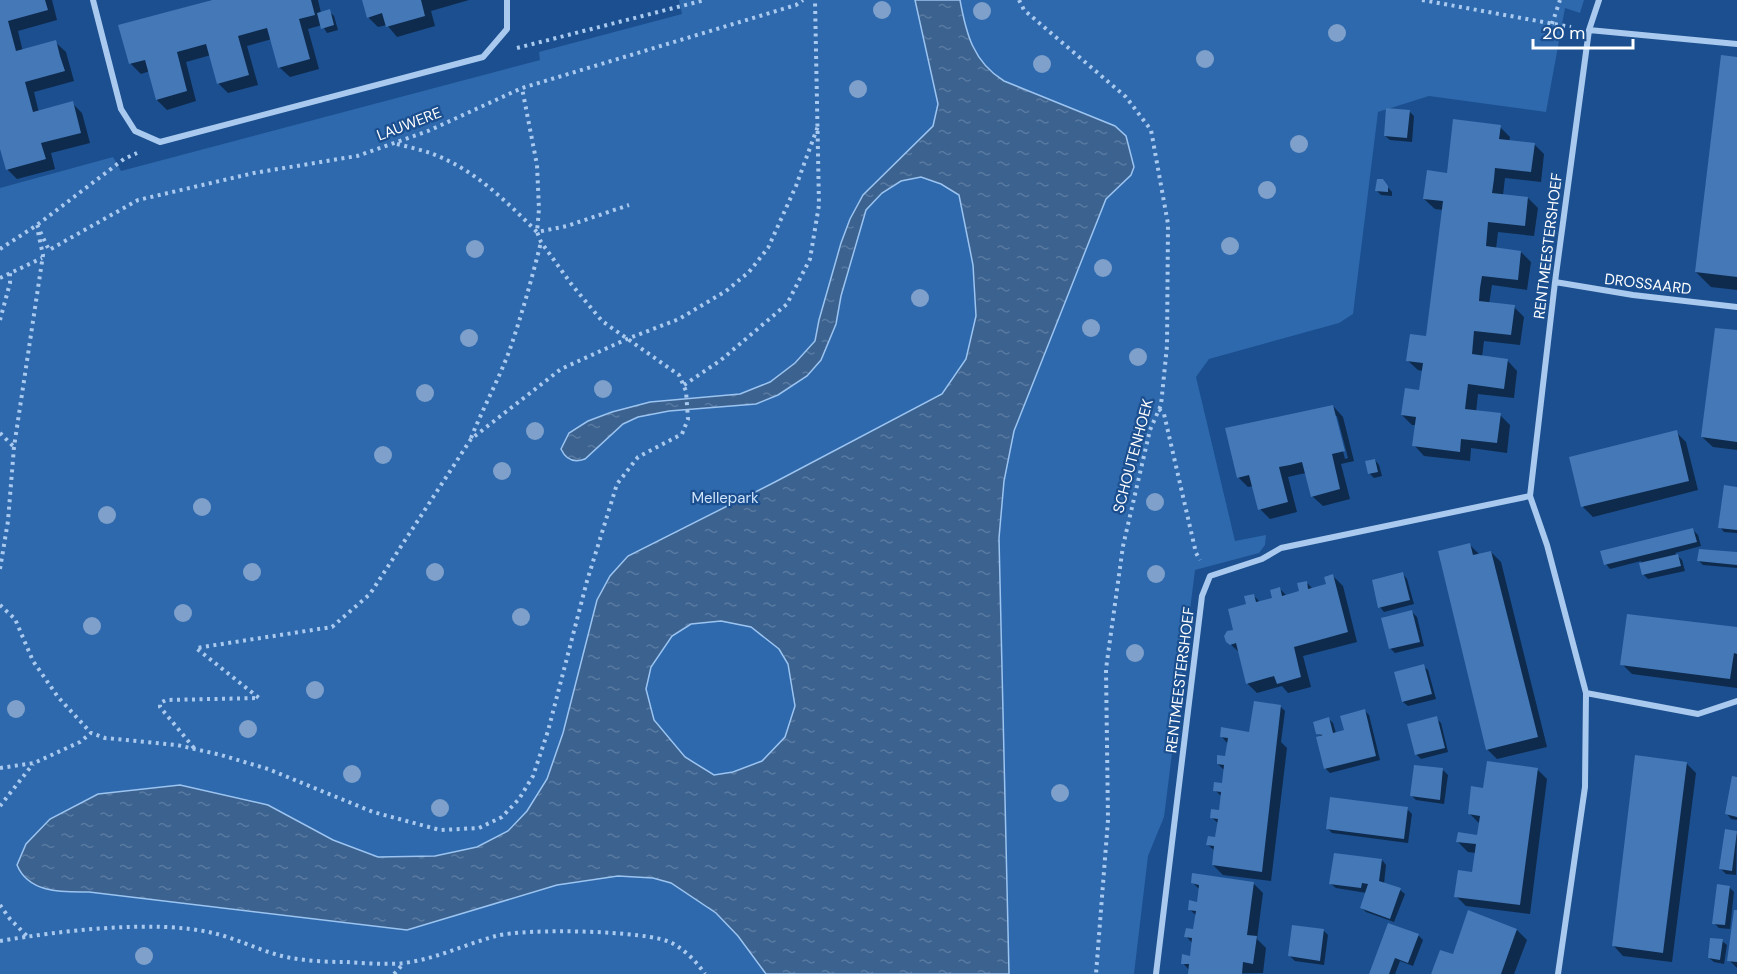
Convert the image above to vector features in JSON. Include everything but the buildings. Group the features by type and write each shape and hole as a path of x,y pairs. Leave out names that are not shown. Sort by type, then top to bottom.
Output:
{"street":[{"path":"93,0 121,109 135,131 160,142 483,57 507,29 507,0"},
{"name":"RENTMEESTERSHOEF","path":"1558,974 1585,787 1586,693 1547,545 1530,496 1555,282 1589,30 1599,0"},
{"path":"1589,30 1737,44"},
{"name":"DROSSAARD","path":"1555,282 1633,295 1737,307"},
{"path":"1210,576 1262,559 1281,548 1530,496"},
{"name":"RENTMEESTERSHOEF","path":"1156,974 1202,596 1210,576"},
{"path":"1586,693 1698,714 1737,701"}],"path":[{"path":"483,57 705,0"},
{"name":"LAUWERE","path":"37,225 49,250 138,200 254,172 357,156 396,144 522,88 796,5 803,0"},
{"path":"684,385 721,360 787,304 810,259 819,205 815,0"},
{"name":"SCHOUTENHOEK","path":"1019,0 1024,10 1126,97 1151,130 1168,224 1167,346 1159,409 1150,430 1123,546 1106,669 1108,820 1096,974"},
{"path":"1422,0 1552,24 1560,0"},
{"path":"522,88 537,165 539,209 537,232"},
{"path":"471,439 561,369 627,339 679,319 726,291 749,272 768,248 796,186 818,126"},
{"path":"0,249 37,225 124,159 160,142"},
{"path":"0,605 15,618 33,661 58,697 91,734 105,738 177,745 268,769 373,812 440,830 479,828 502,817 519,799 533,776 548,731 587,581 617,484 638,457 682,434 688,419 686,391 680,375 602,321 572,285 541,242 537,232 501,197 461,167 432,154 396,144"},
{"path":"537,232 567,226 629,206"},
{"path":"0,569 8,521 14,447 42,258 37,225"},
{"path":"195,749 160,707 160,703 166,700 260,698 196,648 332,627 370,594 471,439 509,350 541,242"},
{"path":"0,278 42,258"},
{"path":"0,320 10,284 10,273"},
{"path":"1159,409 1164,414 1196,553 1210,576"},
{"path":"0,433 14,447"},
{"path":"0,768 34,763 80,742 91,734"},
{"path":"0,806 34,763"},
{"path":"0,906 10,920 28,936"},
{"path":"0,941 28,936 107,929 182,928 213,933 290,957 342,962 404,963 498,935 537,931 614,933 670,942 691,956 705,974"},
{"path":"394,974 404,963"}],"green space":[{"name":"Mellepark","path":"679,0 1584,0 1580,13 1565,8 1546,112 1429,96 1378,112 1353,314 1339,323 1209,359 1196,377 1235,541 1266,535 1265,545 1259,553 1195,570 1164,817 1148,856 1134,974 0,974 0,188 113,157 121,171 540,60 539,52 682,14"}],"water":[{"path":"915,0 960,0 968,35 978,56 993,73 1004,81 1115,126 1126,136 1134,167 1131,175 1106,199 1014,431 1004,481 999,538 1009,974 766,974 738,936 716,913 671,883 653,878 618,876 557,885 407,930 89,892 58,891 38,886 23,874 17,865 26,844 50,819 98,794 180,785 268,805 333,840 378,857 435,856 477,847 508,831 527,811 547,779 563,733 597,600 610,576 628,556 942,394 966,359 976,316 973,265 959,195 941,184 921,177 901,181 882,193 866,210 841,296 836,324 821,360 807,376 778,395 756,404 669,411 638,417 623,424 585,459 571,460 561,449 569,433 588,421 612,412 650,402 740,394 770,382 795,363 815,341 841,243 850,219 863,195 933,126 938,104","holes":["721,621 751,627 779,649 788,664 795,706 785,737 762,761 733,772 714,775 685,757 654,720 646,689 651,667 672,636 691,624"]}]}
